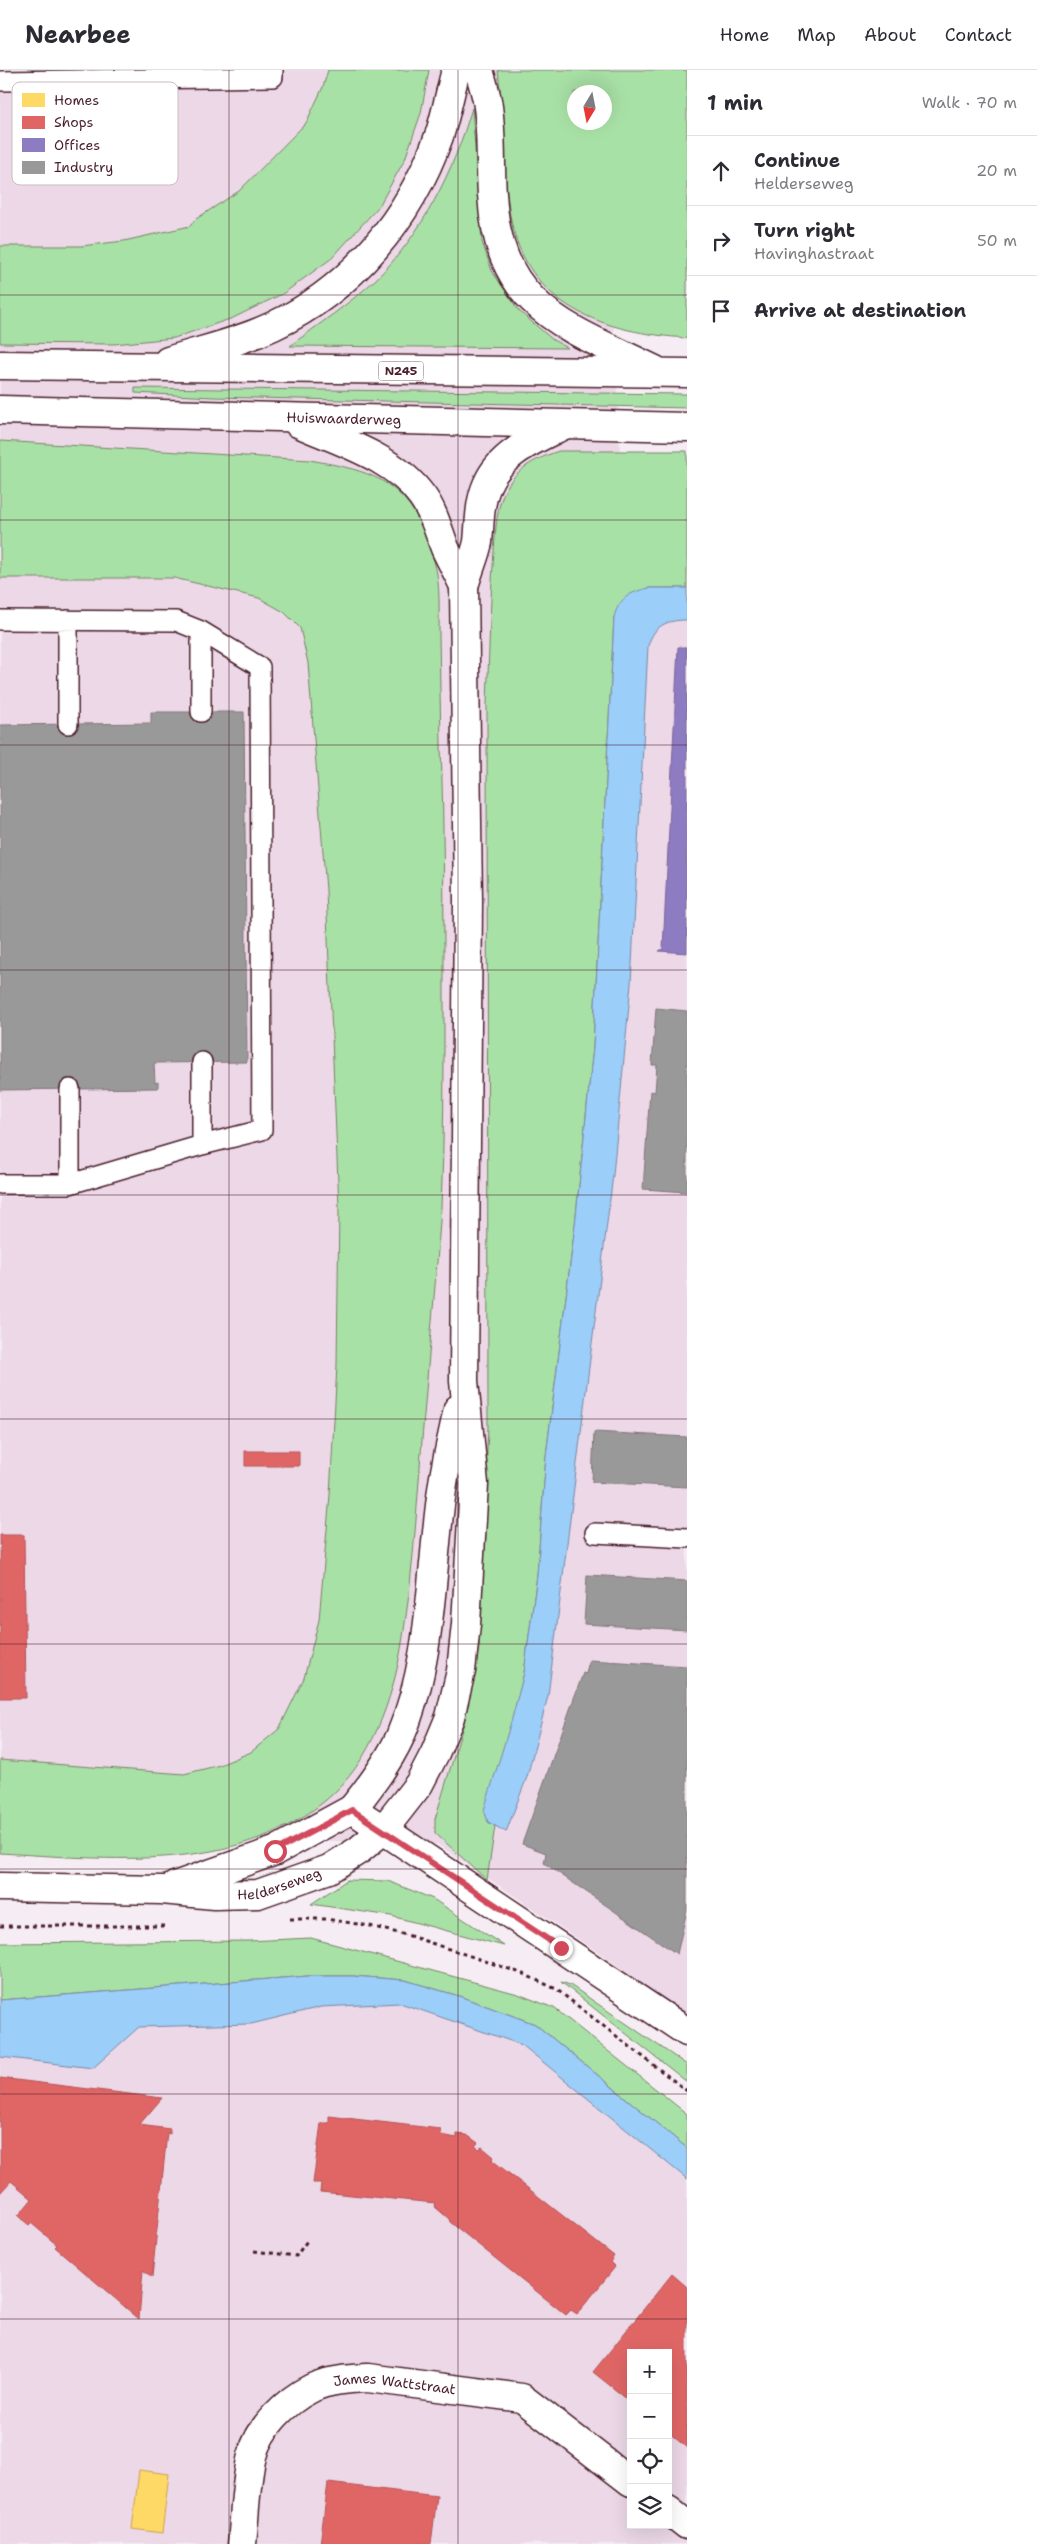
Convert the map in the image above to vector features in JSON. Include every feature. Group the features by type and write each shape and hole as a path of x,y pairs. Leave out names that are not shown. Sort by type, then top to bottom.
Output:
{"main road":[{"path":"140,368 232,342 272,326 312,304 358,266 387,235 422,179 439,135 456,70"},
{"path":"479,70 488,106 492,196 496,233 516,280 532,302 552,318 674,373"},
{"name":"N245","path":"0,365 674,373"},
{"name":"Huiswaarderweg","path":"0,410 687,427"},
{"path":"288,418 383,461 408,479 423,496 439,527 444,546 464,586"},
{"path":"564,424 529,442 510,455 495,471 487,484 482,501 477,544 464,586 468,901 464,1382 443,1483 426,1637 413,1698 400,1737 376,1780 352,1810 687,2032"},
{"name":"Helderseweg","path":"0,1887 162,1890 214,1895 258,1894 329,1869 359,1850 383,1830 419,1784 435,1753 450,1717 461,1671 474,1484 464,1382"},
{"name":"Helderseweg","path":"162,1890 275,1851 352,1810"},
{"name":"James Wattstraat","path":"242,2544 252,2455 265,2428 281,2410 312,2388 348,2379 368,2378 522,2398 627,2479"},
{"path":"672,2513 687,2525"}],"lane":[{"path":"0,81 273,77 273,70"},
{"path":"0,620 176,621 201,632 260,667 262,1130 202,1145 70,1184 0,1184"},
{"path":"68,620 68,724"},
{"path":"201,632 201,712"},
{"path":"202,1062 202,1145"},
{"path":"70,1089 70,1184"},
{"path":"595,1533 687,1538"}],"path":[{"path":"288,1919 326,1919 370,1926 410,1936 521,1974 556,1989 687,2091"},
{"path":"0,1926 177,1925"},
{"path":"254,2251 296,2256 307,2241"}],"shaded area":[{"path":"0,70 600,70 582,85 567,85 567,130 603,130 625,549 687,552 687,2017 611,1961 437,1844 0,1831"},
{"path":"312,1953 535,2024 687,2148 687,2544 0,2544 0,1976"}],"green space":[{"path":"328,70 429,70 421,113 405,159 379,206 332,258 284,293 233,318 174,338 114,344 0,343 0,246 81,246 124,241 190,226 196,219 239,191 306,123 323,87"},
{"path":"498,70 687,70 687,338 627,330 599,321 574,309 551,293 533,272 519,246 510,215"},
{"path":"472,108 482,242 492,271 519,311 553,340 568,348 290,346 365,289 392,262 407,243 422,222 446,178"},
{"path":"135,388 687,394 687,408 213,397 135,393"},
{"path":"0,441 310,460 360,471 388,484 411,507 425,535 437,574 439,589 444,877 442,1183 438,1256 413,1553 402,1643 393,1686 378,1729 356,1768 342,1785 326,1800 291,1824 253,1840 212,1851 170,1856 127,1858 84,1858 0,1853 0,1760 184,1774 220,1765 251,1752 279,1729 304,1678 319,1620 330,1495 337,1365 339,1207 326,890 308,663 300,628 284,612 259,598 174,578 0,578"},
{"path":"559,451 687,451 687,588 649,588 614,617 593,1047 575,1225 546,1456 537,1575 524,1673 488,1822 495,1826 487,1880 435,1833 435,1819 464,1723 479,1647 488,1426 487,704 492,588 497,518 503,494 517,474 529,464"},
{"path":"347,1880 388,1881 433,1899 504,1946 391,1916 311,1904"},
{"path":"311,1938 518,1994 554,2008 687,2114 687,2148 535,2024 459,1996 405,1980 353,1976 308,1976 0,2000 0,1943 248,1941"},
{"path":"561,1982 570,1985 687,2065 687,2082"}],"water":[{"path":"649,588 687,588 687,620 673,621 662,625 654,633 648,646 631,984 613,1175 548,1696 527,1777 506,1832 488,1822 484,1810 524,1673 537,1575 546,1456 575,1225 593,1047 614,617 619,605 626,597"},
{"path":"308,1976 353,1976 405,1980 459,1996 535,2024 687,2148 687,2179 522,2045 400,2003 321,2007 251,2024 139,2027 93,2068 0,2057 0,2000"}],"building: Homes":[{"path":"139,2470 169,2474 162,2533 132,2529"}],"building: Shops":[{"path":"245,1451 299,1451 299,1466 245,1466"},
{"path":"0,1535 24,1535 26,1698 0,1698"},
{"path":"0,2078 162,2098 139,2125 170,2129 170,2134 167,2133 152,2277 143,2270 139,2319 55,2247 57,2245 31,2223 29,2225 18,2216 32,2199 11,2181 0,2193"},
{"path":"329,2116 440,2129 441,2135 457,2138 457,2134 467,2135 478,2143 475,2146 479,2149 482,2147 494,2157 492,2160 614,2256 610,2262 615,2267 577,2314 571,2310 566,2315 450,2222 434,2206 435,2203 320,2192 321,2183 313,2183 321,2123 329,2123"},
{"path":"672,2274 687,2287 687,2448 672,2435 672,2349 627,2349 627,2399 593,2372"},
{"path":"328,2483 437,2496 431,2544 320,2544"}],"building: Offices":[{"path":"678,647 687,647 687,953 659,951 663,949"}],"building: Industry":[{"path":"151,712 244,712 247,1062 154,1063 155,1083 158,1082 158,1088 0,1090 0,725 151,723"},
{"path":"656,1008 687,1011 687,1192 643,1189 650,1091 655,1092 657,1065 652,1065"},
{"path":"594,1432 687,1437 687,1487 592,1482"},
{"path":"587,1575 687,1581 687,1630 584,1624"},
{"path":"589,1660 687,1666 687,1910 677,1954 544,1863 546,1853 522,1844 583,1673 586,1674"}],"route":[{"path":"275,1851 352,1810 561,1948"}]}
